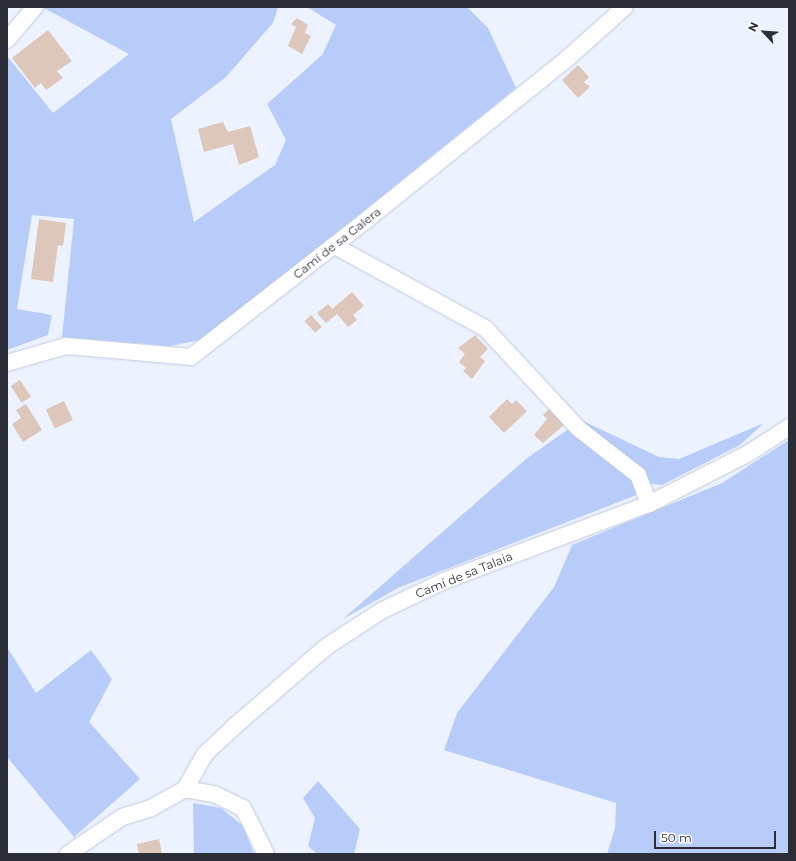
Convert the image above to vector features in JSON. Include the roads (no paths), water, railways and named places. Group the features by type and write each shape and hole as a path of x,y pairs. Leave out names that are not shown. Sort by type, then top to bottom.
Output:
{"street":[{"path":"7,40 34,7"},
{"name":"Camí de sa Galera","path":"7,363 66,346 191,357 335,246 568,58 625,7"},
{"path":"335,246 485,328 579,429 638,475 649,504"},
{"name":"Camí de sa Talaia","path":"185,789 205,754 236,725 326,647 381,611 444,581 649,504 749,453 789,427"},
{"path":"68,854 122,817 150,808 185,789 214,794 243,808 266,854"}]}
